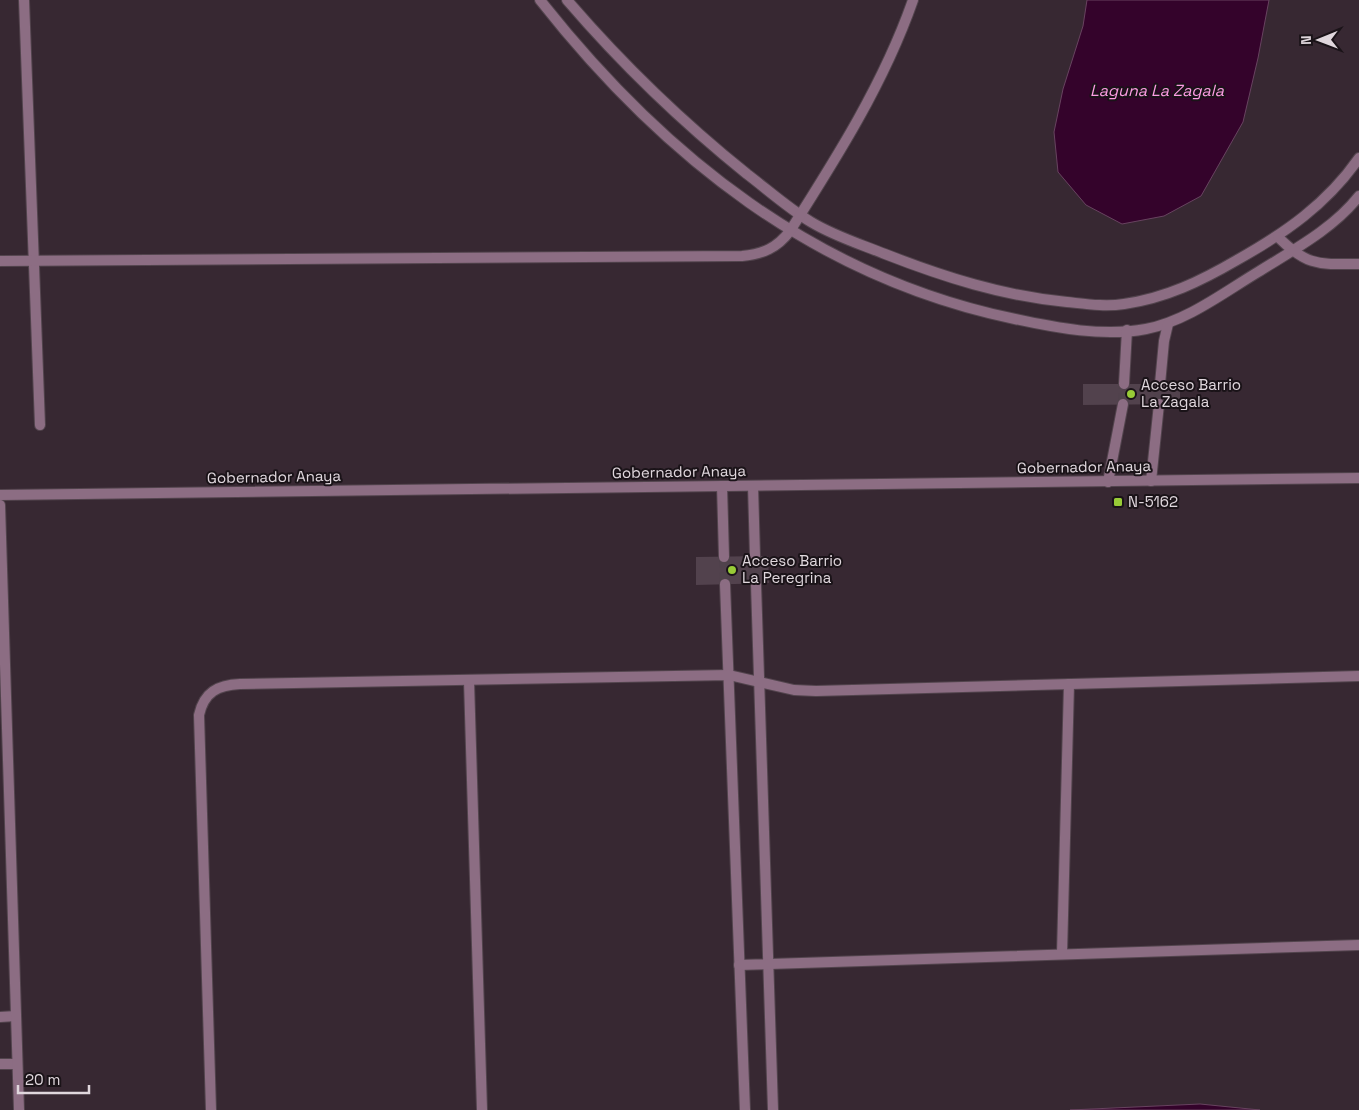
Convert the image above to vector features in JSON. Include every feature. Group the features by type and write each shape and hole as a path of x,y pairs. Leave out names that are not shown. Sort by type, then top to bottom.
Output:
{"street":[{"path":"24,0 40,425"},
{"path":"540,0 582,50 651,125 726,186 790,231 839,258 874,273 912,288 997,316 1077,329 1143,330 1168,324 1292,251 1336,220 1359,196"},
{"path":"567,0 629,70 659,98 721,153 800,215 832,234 958,280 1022,297 1093,305 1121,304 1153,299 1178,291 1278,237 1324,199 1359,158"},
{"path":"0,261 742,256 767,251 777,245 790,231 875,90 889,62 913,0"},
{"path":"1278,237 1292,251 1307,260 1359,264"},
{"path":"1160,384 1164,341 1168,324"},
{"path":"1124,384 1127,330"},
{"path":"1108,482 1123,404"},
{"path":"1152,481 1159,404"},
{"name":"Gobernador Anaya","path":"0,495 1359,478"},
{"path":"722,486 724,557"},
{"path":"753,486 755,556"},
{"path":"0,505 0,554 19,1110"},
{"path":"725,584 745,1110"},
{"path":"756,584 773,1110"},
{"path":"211,1110 199,725 202,705 206,696 213,690 231,685 729,675 794,690 816,691 1359,676"},
{"path":"469,681 482,1110"},
{"path":"1062,954 1069,684"},
{"path":"739,965 1359,945"},
{"path":"0,1017 16,1016"},
{"path":"0,1064 17,1064"}],"water":[{"name":"Laguna La Zagala","path":"1087,0 1269,0 1243,122 1201,196 1164,216 1122,224 1086,205 1058,172 1054,132 1063,89 1083,26"},
{"path":"1200,1104 1260,1110 1070,1110"}],"building":[{"name":"Acceso Barrio La Zagala","path":"1083,384 1180,384 1180,404 1083,405"},
{"name":"Acceso Barrio La Peregrina","path":"768,556 769,583 696,585 696,557"}],"tunnel":[{"path":"1123,404 1124,384"},
{"path":"1159,404 1160,384"},
{"path":"755,556 756,584"},
{"path":"724,557 725,584"}],"place":[{"name":"Acceso Barrio La Zagala","path":"1131,394"},
{"name":"N-5162","path":"1118,502"},
{"name":"Acceso Barrio La Peregrina","path":"732,570"}]}
